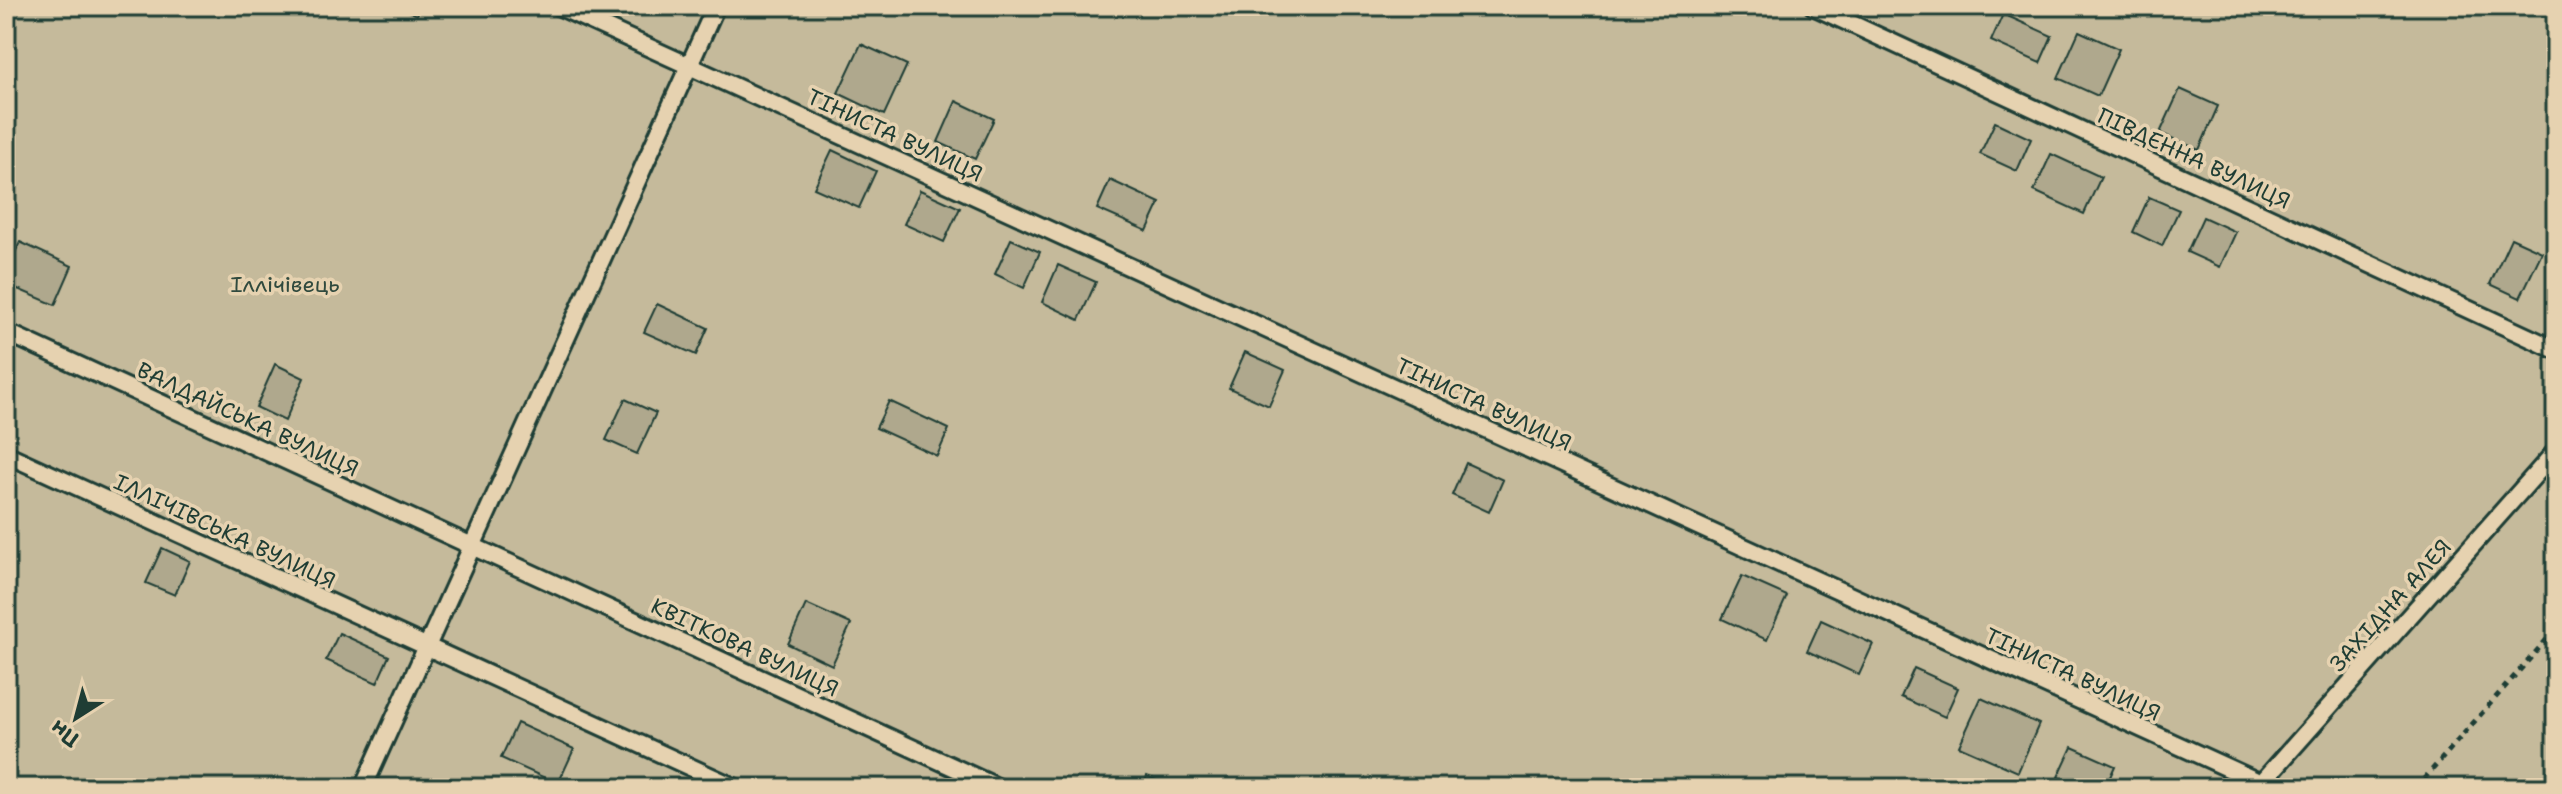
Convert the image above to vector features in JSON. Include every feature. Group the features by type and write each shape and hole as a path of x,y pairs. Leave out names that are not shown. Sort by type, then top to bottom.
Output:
{"lane":[{"name":"ТІНИСТА ВУЛИЦЯ","path":"558,6 2259,786"},
{"path":"363,788 716,6"},
{"name":"ПІВДЕННА ВУЛИЦЯ","path":"1813,6 2556,350"},
{"name":"ВАЛДАЙСЬКА ВУЛИЦЯ","path":"6,332 472,545"},
{"name":"ЗАХІДНА АЛЕЯ","path":"2259,786 2556,451"},
{"name":"ІЛЛІЧІВСЬКА ВУЛИЦЯ","path":"6,454 736,788"},
{"name":"КВІТКОВА ВУЛИЦЯ","path":"472,545 999,788"}],"path":[{"path":"2416,788 2556,629"}],"green space":[{"name":"Іллічівець","path":"6,6 2556,6 2556,788 6,788"}],"building":[{"path":"397,6 421,6 417,15"},
{"path":"2003,14 2052,36 2040,63 1991,41"},
{"path":"2079,31 2119,49 2098,96 2058,78"},
{"path":"861,44 907,65 884,115 838,93"},
{"path":"2180,89 2218,106 2199,150 2160,133"},
{"path":"956,101 994,119 975,159 938,142"},
{"path":"1995,122 2031,139 2017,171 1980,154"},
{"path":"832,150 876,171 859,208 814,188"},
{"path":"2051,154 2101,177 2084,214 2034,191"},
{"path":"1110,180 1160,203 1147,231 1097,209"},
{"path":"920,190 960,208 944,242 904,224"},
{"path":"2149,197 2179,210 2162,246 2133,232"},
{"path":"2203,217 2236,232 2220,267 2187,252"},
{"path":"2511,238 2542,252 2520,298 2490,284"},
{"path":"1011,239 1040,252 1024,288 995,274"},
{"path":"20,242 72,266 55,305 6,284 6,272"},
{"path":"1058,265 1096,282 1079,320 1042,302"},
{"path":"657,304 708,328 696,355 644,332"},
{"path":"1245,352 1285,370 1269,406 1229,388"},
{"path":"275,364 304,378 285,421 256,407"},
{"path":"625,399 656,413 637,454 606,440"},
{"path":"889,401 949,429 937,456 876,428"},
{"path":"1466,463 1503,480 1489,512 1452,495"},
{"path":"162,548 190,561 175,595 146,583"},
{"path":"1742,576 1787,596 1767,640 1722,619"},
{"path":"806,604 851,624 832,665 788,644"},
{"path":"1821,620 1873,644 1859,675 1807,651"},
{"path":"339,633 389,656 377,683 326,660"},
{"path":"1914,668 1958,688 1945,717 1901,697"},
{"path":"1981,698 2039,724 2018,772 1959,746"},
{"path":"517,723 574,749 558,784 501,758"},
{"path":"2072,747 2115,766 2105,788 2082,788 2058,777"},
{"path":"1147,776 1175,788 1142,788"}]}
